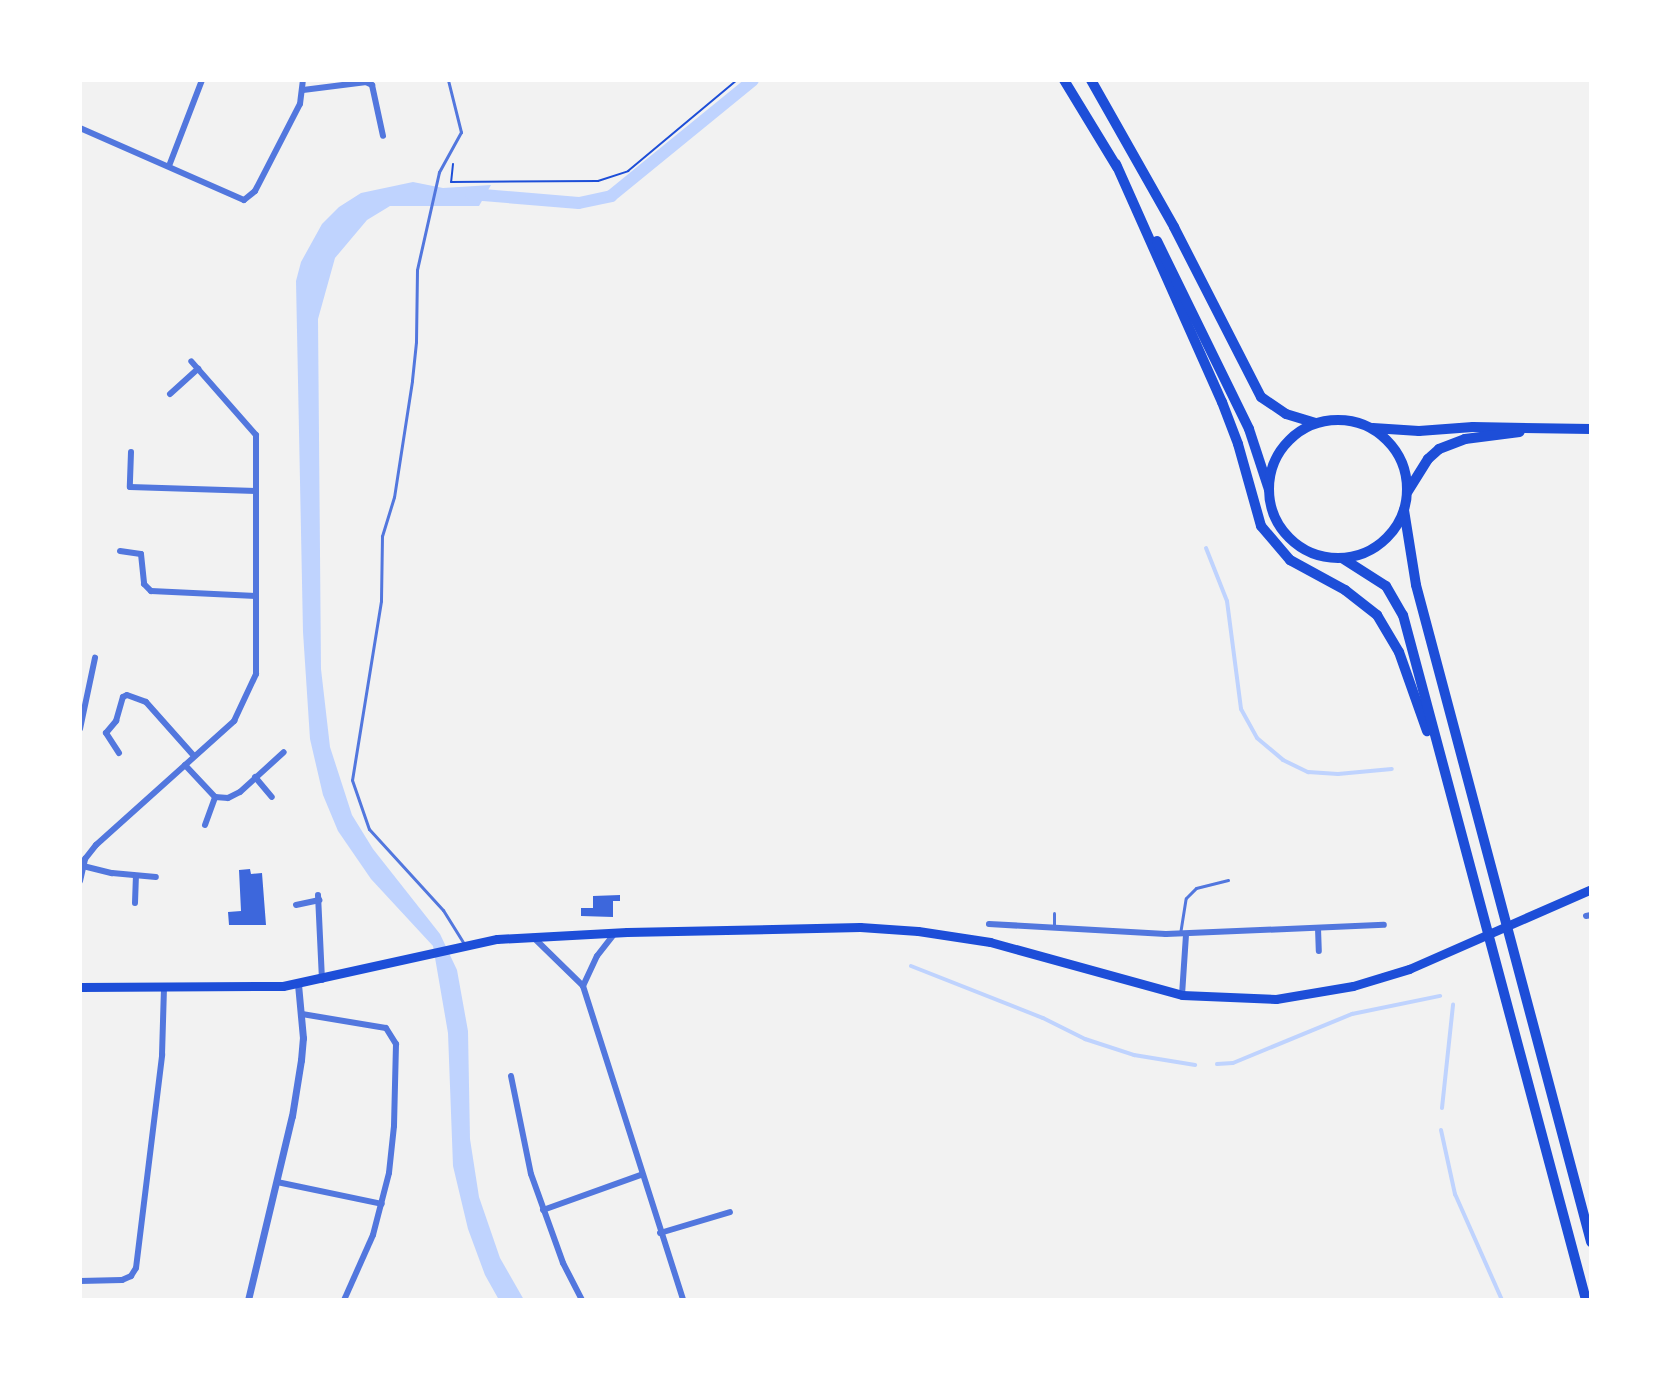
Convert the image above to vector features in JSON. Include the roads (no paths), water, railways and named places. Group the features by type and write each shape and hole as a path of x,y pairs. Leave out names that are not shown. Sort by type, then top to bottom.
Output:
{"highway":[{"path":"1064,80 1116,164 1228,382 1258,448 1271,506 1285,534 1311,553 1342,558 1362,554 1380,544 1395,529 1408,492 1428,459 1452,443 1558,428"},
{"path":"1091,80 1174,227 1261,397 1286,414 1317,423 1344,420 1371,427 1419,431 1473,427 1591,429"},
{"path":"1116,164 1222,402 1238,444 1261,526 1290,560 1362,601 1390,634 1448,785"},
{"path":"1269,490 1270,475 1282,448 1292,437 1317,423"},
{"path":"1371,427 1394,448 1406,476 1408,492"},
{"path":"1404,510 1416,585 1591,1242"},
{"path":"1342,558 1378,579 1397,601 1586,1300"}],"main road":[{"path":"80,987 298,984 461,945 533,937 855,927 918,931 990,942 1182,995 1255,1000 1323,993 1385,977 1591,889"}],"street":[{"path":"169,166 202,80"},
{"path":"80,128 237,199 251,197 300,104 303,80"},
{"path":"303,90 366,82 372,85 383,136"},
{"path":"80,881 83,866 96,845 234,721 253,685 257,660 256,435 191,361"},
{"path":"170,394 198,369"},
{"path":"131,452 130,487 256,491"},
{"path":"120,551 141,554 144,584 151,591 256,596"},
{"path":"80,729 95,658"},
{"path":"119,753 109,743 106,733 116,721 123,697 127,695 146,702 194,756"},
{"path":"185,765 215,797 235,796 284,752"},
{"path":"255,777 272,797"},
{"path":"205,825 215,797"},
{"path":"83,866 156,877"},
{"path":"135,903 136,876"},
{"path":"296,905 318,897 322,980"},
{"path":"989,924 1183,934 1384,925"},
{"path":"1318,928 1319,951"},
{"path":"583,986 597,956 615,933"},
{"path":"1182,995 1183,934"},
{"path":"533,937 583,986 683,1300"},
{"path":"248,1300 277,1182 301,1060 302,1014 298,984"},
{"path":"80,1281 122,1280 131,1276 136,1268 162,1055 164,988"},
{"path":"302,1014 386,1028 396,1044 392,1149 382,1204 362,1264 344,1300"},
{"path":"511,1076 531,1174 582,1300"},
{"path":"543,1210 641,1175"},
{"path":"277,1182 382,1204"},
{"path":"660,1233 730,1212"}],"lane":[{"path":"448,80 461,132 438,177 417,270 412,381 394,497 382,536 381,601 352,780 369,829 443,910 461,945"},
{"path":"1183,934 1186,898 1196,888 1228,880"},
{"path":"1054,913 1054,928"}],"water":[{"path":"413,182 443,188 491,185 479,206 390,206 367,220 335,258 318,319 321,669 330,747 352,815 373,849 440,934 457,970 468,1031 470,1139 479,1197 500,1258 524,1300 499,1300 485,1275 468,1229 453,1166 448,1033 433,946 371,879 338,831 323,795 310,739 303,632 296,281 301,262 322,224 339,207 361,193"}],"waterway":[{"path":"471,194 579,203 611,196 753,80"},
{"path":"1206,548 1227,601 1241,709 1257,738 1283,760 1308,772 1338,774 1392,769"},
{"path":"911,966 1043,1018 1085,1039 1134,1055 1195,1065"},
{"path":"1217,1064 1233,1063 1352,1014 1440,996"},
{"path":"1442,1108 1453,1005"},
{"path":"1441,1130 1455,1194 1502,1300"}]}
